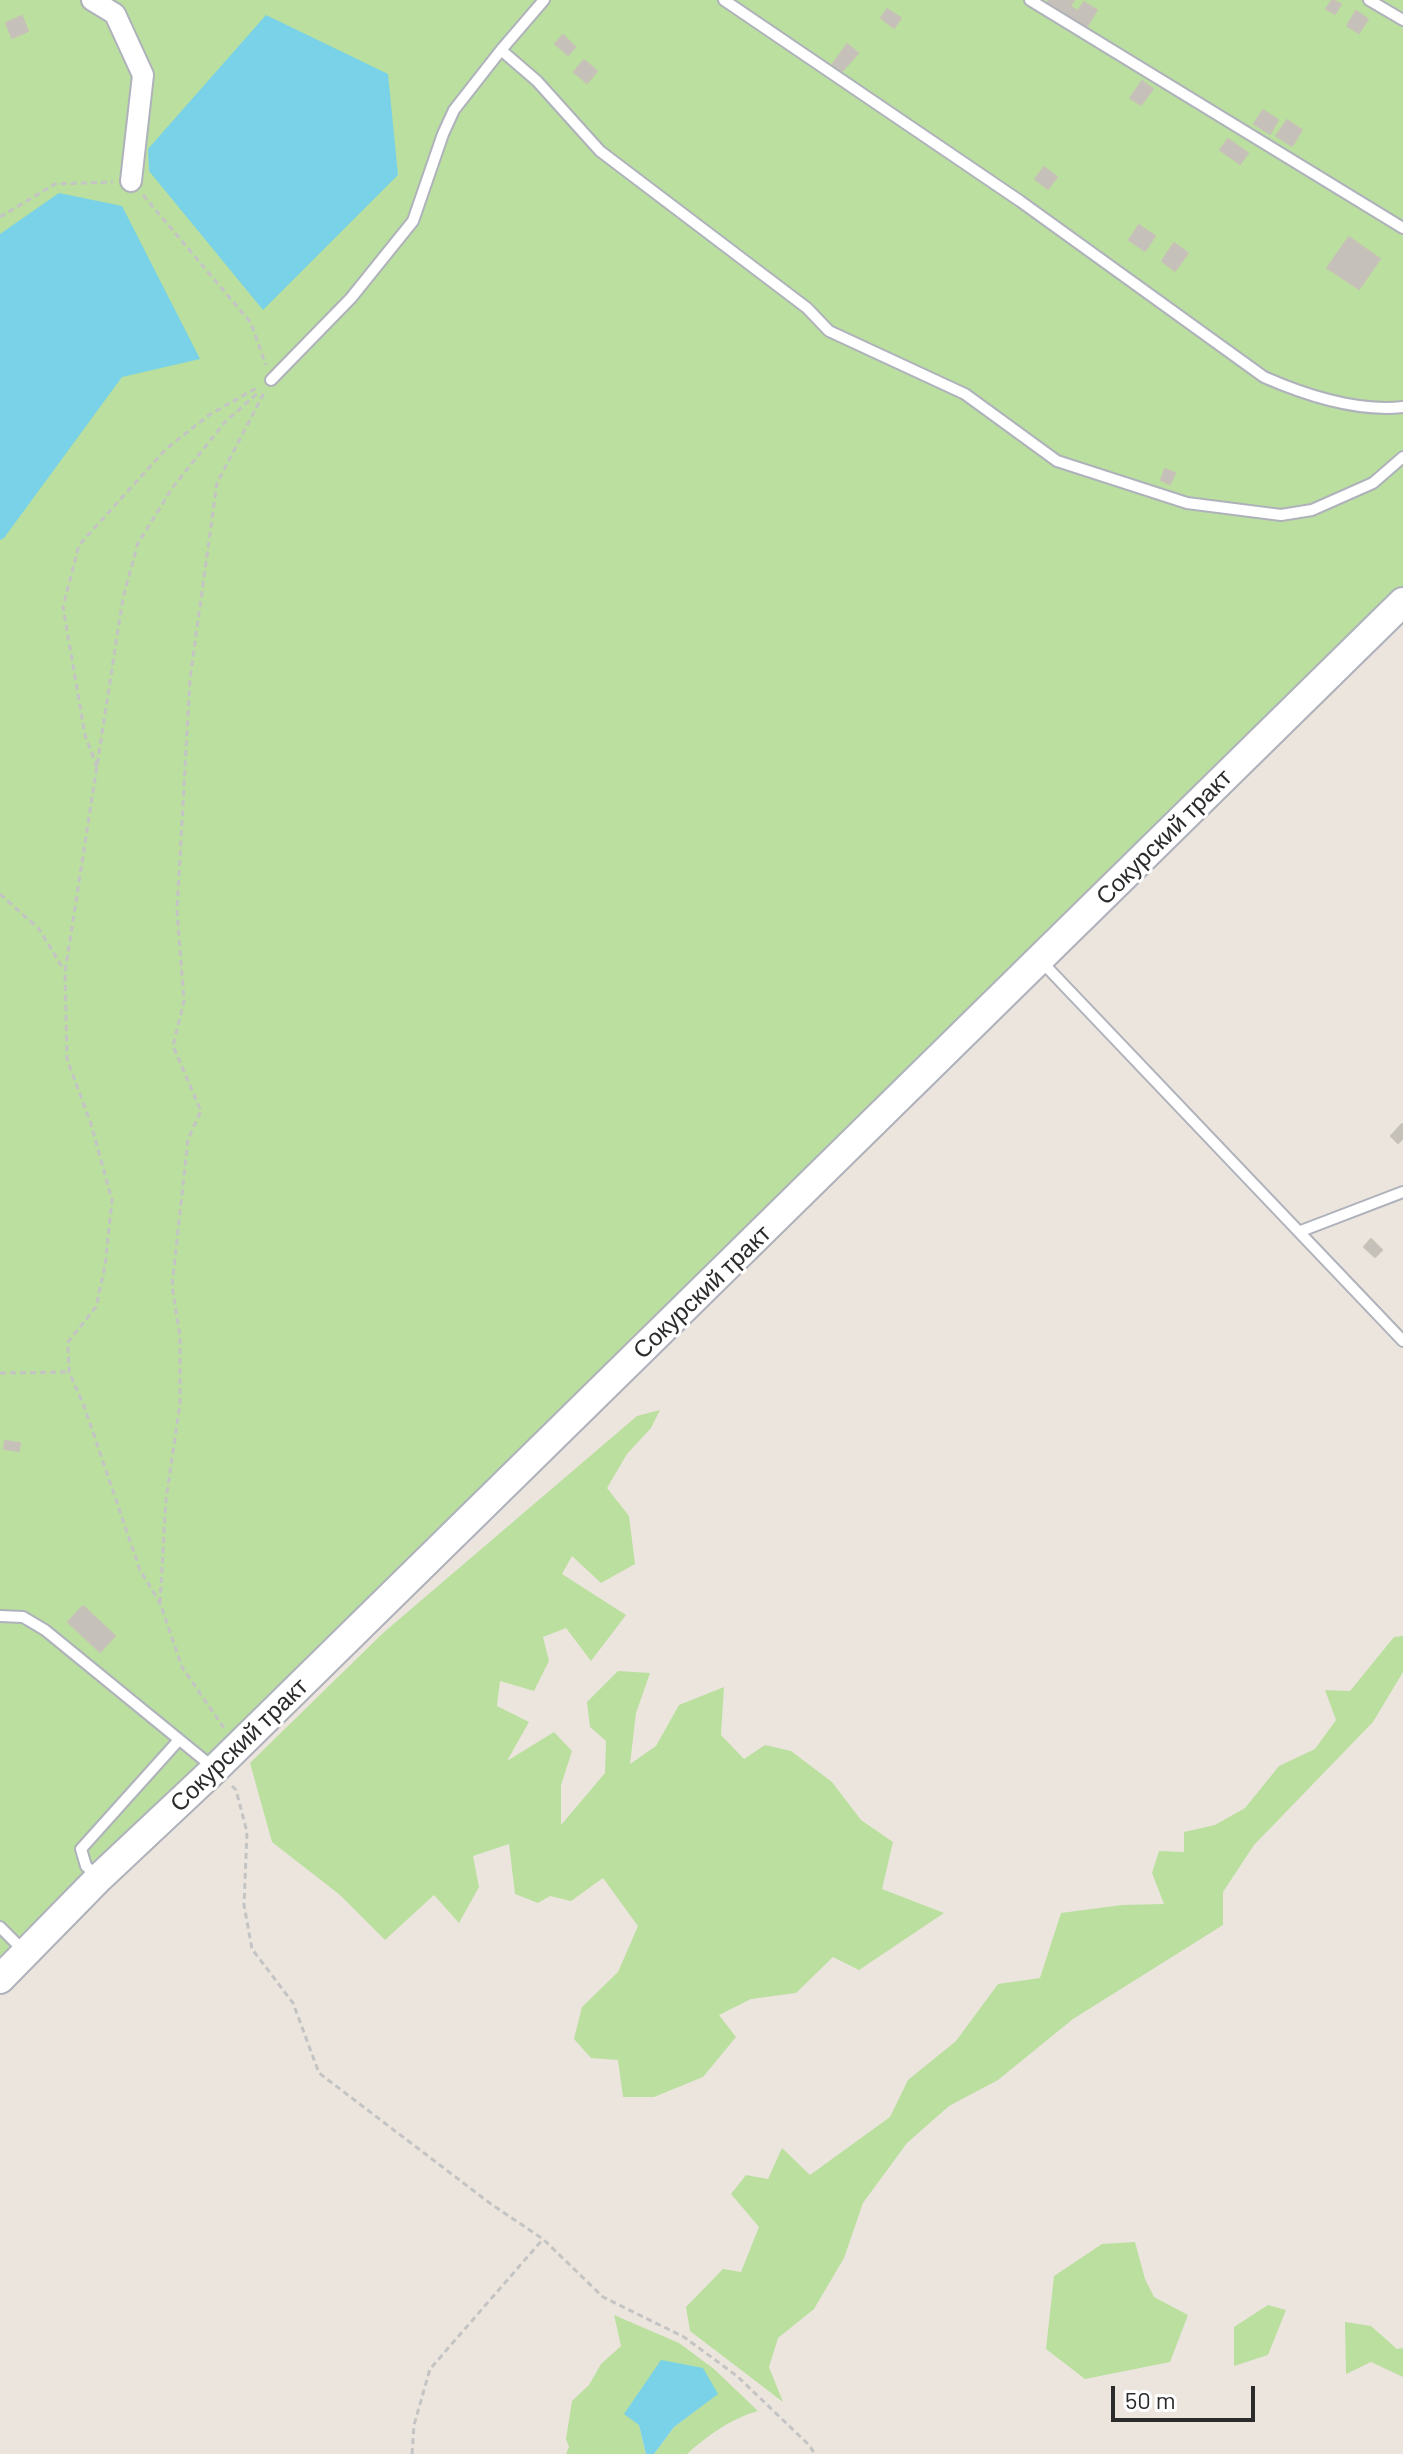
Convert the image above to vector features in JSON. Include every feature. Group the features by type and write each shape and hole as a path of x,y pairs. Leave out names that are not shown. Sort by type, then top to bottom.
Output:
{"street":[{"path":"92,0 115,14 143,75 131,181"},
{"name":"Сокурский тракт","path":"0,1979 99,1878 237,1748 1403,602"}],"lane":[{"path":"271,380 351,298 413,221 454,110 544,0"},
{"path":"724,0 1020,201 1264,377 1308,396 1389,409 1403,407"},
{"path":"1030,0 1403,228"},
{"path":"1369,0 1403,20"},
{"path":"501,50 537,81 600,151 807,308 829,331 965,394 1057,461 1187,503 1281,515 1312,510 1373,483 1403,457"},
{"path":"1040,959 1403,1341"},
{"path":"1301,1231 1403,1192"},
{"path":"0,1616 23,1617 45,1630 215,1769"},
{"path":"99,1878 86,1866 81,1849 178,1741"},
{"path":"0,1927 26,1953"}],"path":[{"path":"0,217 55,184 131,181 251,323 271,380 217,483 190,679 177,911 184,1001 173,1046 201,1111 188,1139 172,1286 180,1336 180,1404 166,1499 160,1603"},
{"path":"237,1748 182,1667 160,1603 140,1570 84,1406 69,1372 68,1342 96,1307 105,1266 112,1200 91,1124 67,1059 65,972 123,598 138,543 173,487 225,422 271,380"},
{"path":"97,769 85,735 63,607 79,545 166,449 209,415 271,380"},
{"path":"0,894 39,929 65,972"},
{"path":"0,1373 69,1372"},
{"path":"215,1769 236,1790 247,1832 244,1905 252,1949 293,2003 319,2073 491,2204 543,2239 603,2297 684,2337 737,2376 815,2454"},
{"path":"412,2454 414,2425 430,2369 543,2239"}],"green space":[{"path":"0,0 1403,0 1403,602 0,1979"},
{"path":"660,1410 651,1428 627,1454 607,1488 629,1516 635,1564 601,1583 572,1556 562,1574 626,1615 591,1661 566,1628 543,1637 549,1661 534,1691 500,1681 497,1706 529,1722 507,1761 554,1732 572,1751 561,1785 561,1825 605,1773 606,1741 590,1727 587,1702 618,1671 650,1673 636,1713 630,1764 656,1746 679,1705 724,1687 721,1735 744,1759 765,1745 791,1751 832,1782 861,1820 893,1842 882,1889 944,1913 859,1970 833,1957 796,1993 751,1999 719,2015 736,2037 703,2077 654,2097 623,2097 618,2060 591,2058 574,2039 582,2007 618,1972 638,1926 603,1878 571,1901 550,1896 538,1903 515,1894 509,1844 473,1856 479,1887 459,1923 434,1895 385,1940 340,1895 272,1842 250,1763 383,1633 637,1416"},
{"path":"1403,1636 1403,1672 1373,1722 1254,1845 1223,1892 1223,1925 1073,2019 998,2080 949,2106 907,2143 863,2203 844,2258 814,2309 778,2338 769,2367 783,2402 690,2331 686,2307 723,2269 741,2272 759,2227 731,2194 746,2175 768,2179 782,2148 810,2175 890,2117 908,2080 956,2041 998,1984 1040,1978 1061,1913 1122,1905 1164,1904 1152,1873 1159,1851 1184,1852 1184,1832 1215,1825 1245,1808 1279,1766 1315,1749 1336,1720 1325,1690 1350,1691 1394,1637"},
{"path":"1135,2242 1145,2279 1154,2297 1188,2315 1170,2362 1085,2379 1046,2349 1054,2276 1102,2244"},
{"path":"1268,2305 1286,2310 1268,2355 1234,2366 1234,2327"},
{"path":"614,2315 679,2343 714,2369 758,2411 720,2428 687,2454 654,2454 674,2427 717,2394 639,2425 646,2454 566,2454 572,2401 589,2385 601,2364 621,2346"},
{"path":"1345,2322 1371,2326 1397,2349 1403,2348 1403,2377 1371,2362 1346,2374"}],"water":[{"path":"266,15 388,74 398,175 263,310 149,171 148,149"},
{"path":"59,193 122,206 200,359 122,377 0,540 0,234"},
{"path":"661,2360 703,2368 718,2394 674,2427 654,2454 646,2454 639,2425 624,2414"}],"building":[{"path":"1049,0 1074,0 1070,6 1078,11 1084,2 1097,10 1086,28 1047,3"},
{"path":"1332,0 1341,4 1335,14 1326,9"},
{"path":"887,9 901,18 894,28 881,18"},
{"path":"1356,11 1368,19 1359,33 1347,26"},
{"path":"22,16 28,31 12,38 6,23"},
{"path":"563,35 575,47 568,55 555,44"},
{"path":"847,44 858,53 842,71 833,64"},
{"path":"584,60 597,71 587,83 574,72"},
{"path":"1142,81 1153,89 1141,105 1130,98"},
{"path":"1263,110 1278,120 1270,134 1254,124"},
{"path":"1287,120 1302,130 1292,146 1276,136"},
{"path":"1228,139 1248,153 1240,164 1220,150"},
{"path":"1044,167 1057,177 1048,189 1035,179"},
{"path":"1139,225 1155,236 1145,251 1129,240"},
{"path":"1349,237 1380,259 1359,289 1327,268"},
{"path":"1174,243 1188,253 1175,271 1162,261"},
{"path":"1165,469 1175,473 1170,484 1161,480"},
{"path":"1402,1124 1403,1138 1398,1143 1391,1136"},
{"path":"1371,1239 1382,1250 1375,1257 1364,1247"},
{"path":"5,1441 20,1443 19,1451 4,1449"},
{"path":"83,1606 115,1636 100,1652 68,1622"}]}
